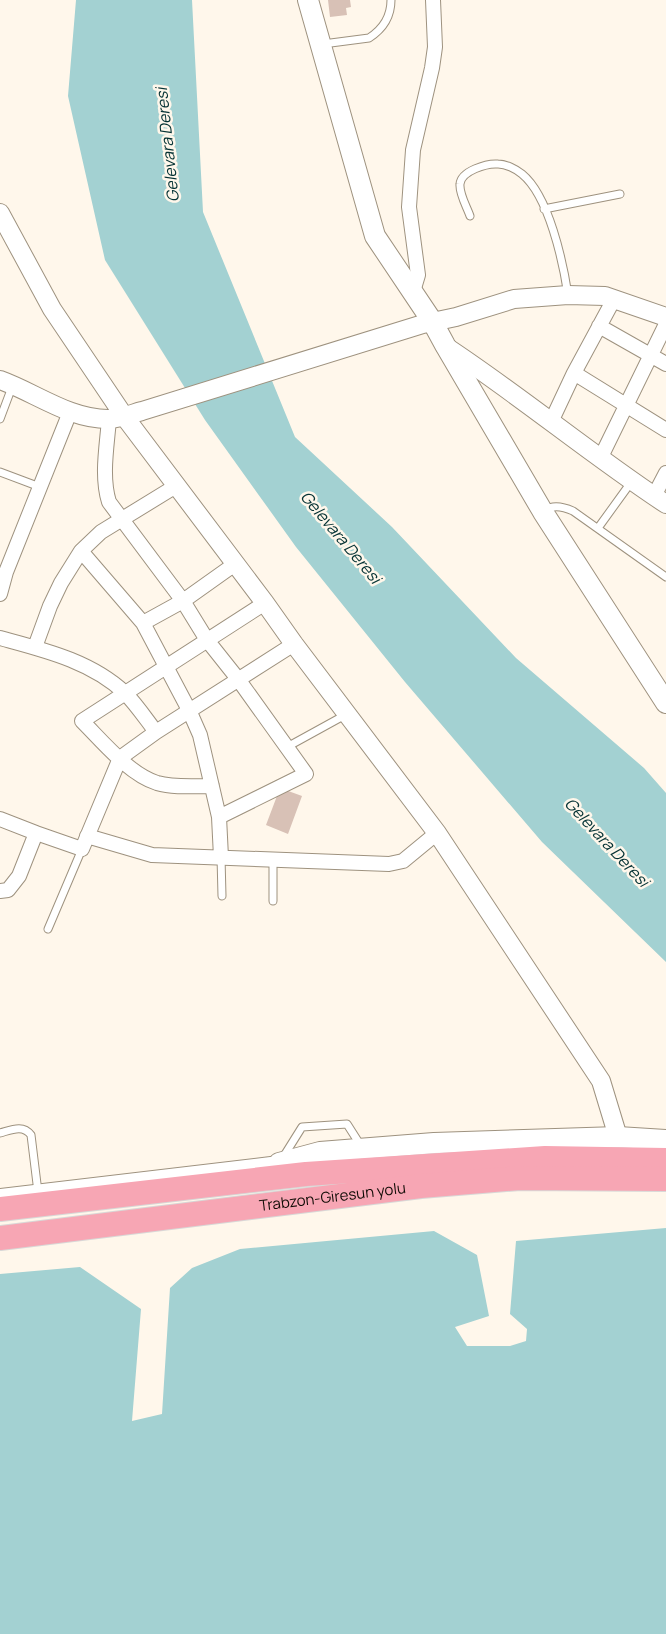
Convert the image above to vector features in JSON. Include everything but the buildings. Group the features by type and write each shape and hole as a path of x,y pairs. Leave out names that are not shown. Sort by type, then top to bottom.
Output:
{"highway":[{"name":"Trabzon-Giresun yolu","path":"0,1209 275,1171 306,1174 545,1158 666,1160"},
{"name":"Trabzon-Giresun yolu","path":"0,1238 421,1186 520,1178 666,1179"}],"main road":[{"path":"308,0 375,236 411,290 428,322 444,345 543,512 666,703"},
{"path":"275,1171 320,1152 363,1148 434,1143 618,1137 666,1140"}],"street":[{"path":"411,290 415,285 418,275 409,207 413,150 435,47 433,0"},
{"path":"0,213 52,309 116,417 176,486 437,833 601,1081 618,1137"},
{"path":"6,382 70,412 116,417 142,411 428,322 456,317 514,299 568,295 605,296 666,317"},
{"path":"551,422 574,372 614,299"},
{"path":"600,459 666,324"},
{"path":"599,326 666,364"},
{"path":"444,345 479,368 600,459 660,500 666,473"},
{"path":"574,372 666,430"},
{"path":"0,594 6,572 70,412"},
{"path":"116,417 105,477 109,502 183,600 207,640 238,679 306,774 219,817"},
{"path":"35,647 50,606 61,583 81,551 101,532 176,486"},
{"path":"81,551 143,623 190,710 200,736 219,817 221,857"},
{"path":"143,623 183,600 235,564"},
{"path":"212,786 172,786 145,778 128,768 82,721 265,603"},
{"path":"0,638 35,647 83,665 106,678 125,693 156,732"},
{"path":"0,819 82,850 120,758 156,732 294,644"},
{"path":"0,891 8,890 19,876 36,833"},
{"path":"87,836 152,855 389,864 403,861 437,833"},
{"path":"0,1196 275,1171"}],"lane":[{"path":"321,44 369,38 386,23 391,0"},
{"path":"470,216 460,186 461,178 469,171 497,164 513,168 524,175 537,192 544,209 563,264 568,295"},
{"path":"544,209 620,194"},
{"path":"0,419 6,382"},
{"path":"0,472 40,487"},
{"path":"598,528 632,481"},
{"path":"543,512 553,507 568,508 666,577"},
{"path":"287,747 347,714"},
{"path":"48,930 82,850"},
{"path":"221,857 222,896"},
{"path":"272,901 273,859"},
{"path":"275,1171 302,1127 347,1124 363,1148"},
{"path":"0,1133 21,1128 31,1135 38,1192"}],"water":[{"name":"Gelevara Deresi","path":"76,0 192,0 203,212 295,437 392,527 516,658 644,768 666,793 666,962 542,842 405,682 296,547 205,420 105,260 68,96"},
{"path":"666,1228 666,1634 0,1634 0,1274 80,1267 141,1309 132,1421 162,1414 170,1288 192,1268 240,1249 434,1231 477,1255 489,1316 455,1327 467,1346 510,1346 526,1341 527,1329 510,1314 516,1241"}]}
